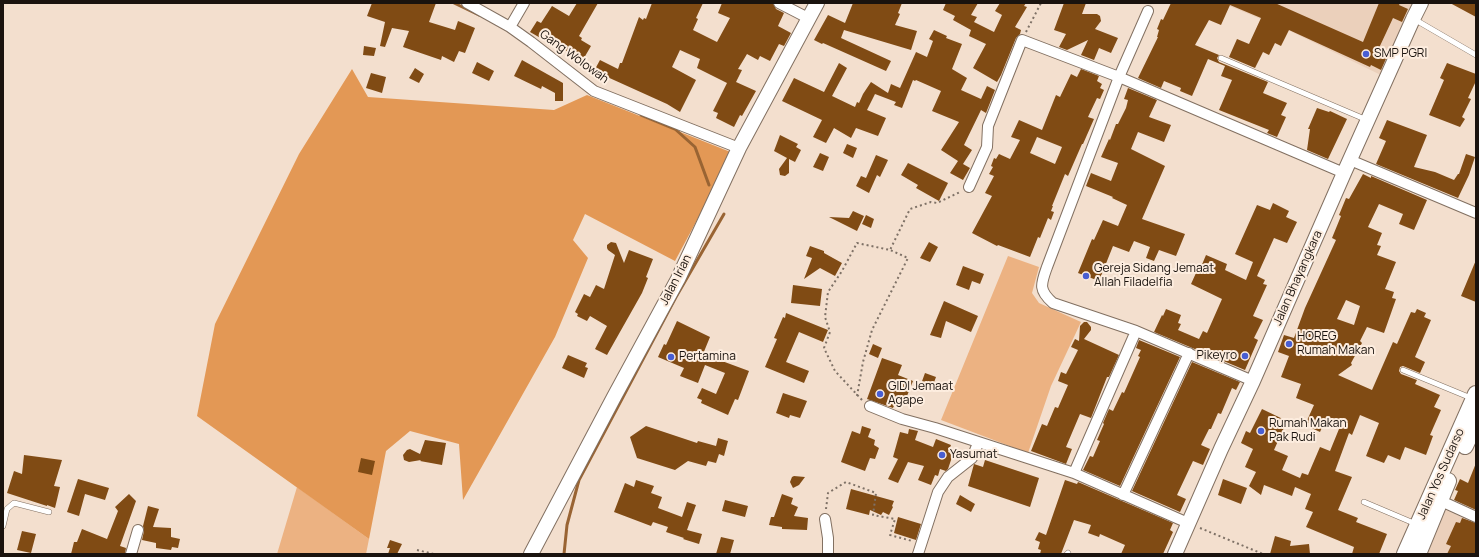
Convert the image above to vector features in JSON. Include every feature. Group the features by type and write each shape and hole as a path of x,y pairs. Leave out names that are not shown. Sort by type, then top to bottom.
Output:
{"highway":[{"name":"Jalan Yos Sudarso","path":"1418,554 1423,527 1475,398"},
{"name":"Jalan Yos Sudarso","path":"1405,554 1441,501 1451,475 1476,422"}],"main road":[{"name":"Jalan Irian","path":"531,554 678,279 739,148 817,3"},
{"name":"Jalan Bhayangkara","path":"1175,554 1421,3"}],"street":[{"name":"Gang Wolowah","path":"467,3 510,27 594,92 739,148"},
{"path":"510,27 524,3"},
{"path":"779,3 808,18"},
{"path":"1148,11 1119,77 1047,267 1042,289 1045,296 1054,303 1136,331 1189,352 1253,381"},
{"path":"969,187 987,147 988,126 1022,40 1119,77 1344,173"},
{"path":"1350,160 1476,212"},
{"path":"1074,474 1136,331"},
{"path":"1123,495 1189,352"},
{"path":"870,406 902,419 935,428 1074,474 1188,523"},
{"path":"918,554 938,492 948,478 972,458 978,443"},
{"path":"1441,501 1476,517"},
{"path":"826,519 828,554"},
{"path":"131,554 138,530"}],"lane":[{"path":"1413,19 1476,56"},
{"path":"1221,58 1368,121"},
{"path":"1403,370 1475,398"},
{"path":"1364,502 1423,527"},
{"path":"3,526 7,509 14,503 49,512"}],"path":[{"path":"1022,40 1041,3"},
{"path":"890,250 910,209 931,202 937,203 969,187"},
{"path":"857,396 863,362 872,330 908,258 890,250 857,243 842,271 828,292 825,317 830,332 824,348 835,371 857,396 870,406"},
{"path":"826,519 828,493 846,482 876,493 873,515 895,519 890,535 921,543"},
{"path":"1188,523 1263,554"},
{"path":"417,550 434,554"}],"shaded area":[{"name":"SMP PGRI","path":"1222,3 1418,3 1385,77 1290,31"},
{"path":"352,69 368,97 554,110 587,95 733,153 675,261 585,214 573,240 588,258 555,337 463,500 459,444 410,431 386,451 369,539 197,416 215,324 299,154"},
{"path":"1008,256 1039,267 1032,293 1039,303 1081,322 1051,386 1028,453 941,420"},
{"path":"297,487 369,539 366,554 277,554"},
{"path":"1446,510 1476,524 1476,554 1425,554"}],"building":[{"path":"372,3 436,3 429,22 455,30 458,21 475,28 465,53 459,51 454,62 442,56 441,60 403,47 409,31 392,28 385,47 380,46 385,22 367,16"},
{"path":"577,3 598,3 579,36 582,38 581,40 591,46 584,58 574,52 572,54 552,43 551,44 530,32 537,21 541,23 552,6 569,16"},
{"path":"652,3 703,3 696,18 698,19 693,30 717,42 730,18 718,13 722,3 773,3 776,9 784,13 778,26 791,33 784,46 779,44 770,61 760,56 758,60 747,54 738,69 742,70 736,82 756,91 734,127 716,118 718,113 713,111 727,83 697,68 700,59 680,50 672,67 696,80 680,112 667,104 594,71 600,60 618,69 620,63 622,63 639,17 643,20 644,18 646,19"},
{"path":"853,3 902,3 898,13 900,14 895,25 917,31 911,50 844,30 841,38 891,61 886,71 814,40 828,15 845,23"},
{"path":"946,3 978,3 971,15 977,17 974,22 994,32 1002,15 995,11 1000,3 1026,3 1024,6 1027,7 1015,27 1021,30 1020,34 1016,38 997,82 973,68 986,44 969,36 971,30 953,20 955,16 943,10"},
{"path":"1064,3 1086,3 1082,14 1097,14 1100,16 1101,21 1095,29 1118,38 1111,53 1099,48 1094,60 1081,55 1088,40 1067,50 1059,47 1066,34 1054,30"},
{"path":"1171,3 1275,3 1363,42 1379,3 1400,3 1399,5 1408,9 1402,22 1393,18 1379,48 1389,52 1381,70 1371,65 1370,67 1289,30 1281,46 1275,43 1269,55 1263,52 1255,68 1229,57 1237,39 1249,44 1261,18 1230,5 1221,25 1209,20 1195,45 1219,55 1217,58 1219,62 1268,82 1263,93 1287,103 1281,115 1286,117 1277,137 1267,133 1269,130 1219,110 1232,80 1221,76 1225,66 1208,59 1192,96 1180,91 1181,88 1164,81 1161,88 1138,78 1158,37 1159,30 1157,29 1161,19 1163,20"},
{"path":"1450,3 1476,3 1476,17"},
{"path":"934,30 947,36 946,38 962,44 952,69 967,78 961,90 981,99 987,86 995,90 986,113 981,110 964,145 972,150 963,164 970,168 963,180 950,173 958,161 941,150 959,122 932,111 941,91 916,80 913,80 902,108 894,105 896,102 875,94 867,110 886,118 878,136 856,128 851,138 834,128 826,143 813,137 822,120 782,101 794,78 824,92 839,63 847,68 832,96 855,107 857,102 859,103 871,82 888,93 891,84 900,88 916,52 927,57 933,41 929,39"},
{"path":"364,46 376,48 374,56 363,55"},
{"path":"522,60 563,83 563,101 555,101 555,93 542,86 541,89 514,76"},
{"path":"477,62 494,71 489,81 472,73"},
{"path":"1447,63 1476,74 1476,81 1468,98 1471,99 1462,117 1465,119 1460,127 1429,115 1444,80 1440,78"},
{"path":"415,68 424,74 419,83 409,78"},
{"path":"1081,69 1099,76 1097,81 1102,84 1100,88 1104,90 1100,99 1097,98 1088,117 1094,119 1068,176 1065,174 1052,206 1051,211 1054,212 1051,220 1048,218 1030,257 998,245 997,246 972,233 992,196 985,193 994,176 989,174 993,167 991,166 994,158 996,159 999,154 1010,159 1020,140 1011,137 1019,120 1042,130 1056,95 1060,97 1071,74 1077,77","holes":["1037,137 1062,147 1055,164 1030,153"]},
{"path":"371,73 386,77 382,93 366,88"},
{"path":"1128,88 1157,100 1149,117 1171,125 1164,142 1138,132 1131,149 1165,166 1142,219 1185,234 1176,256 1159,250 1154,261 1146,258 1150,247 1134,241 1129,252 1113,246 1099,281 1078,273 1092,239 1094,240 1103,220 1118,226 1127,205 1112,198 1113,197 1086,186 1091,173 1111,181 1118,163 1101,157 1116,124 1118,124 1126,108 1128,100 1124,99"},
{"path":"1317,108 1330,111 1347,119 1328,159 1307,150 1310,129 1308,129"},
{"path":"1387,120 1427,135 1414,167 1435,172 1454,180 1459,174 1466,154 1475,157 1469,175 1458,198 1376,164 1386,141 1379,138"},
{"path":"780,135 798,144 796,147 801,150 795,162 789,159 789,173 785,176 780,175 779,169 787,158 774,151"},
{"path":"847,144 857,148 853,158 843,153"},
{"path":"820,153 829,157 823,171 813,167"},
{"path":"876,155 888,160 880,177 877,175 869,193 856,186 861,176 866,178"},
{"path":"908,163 948,183 939,201 916,188 918,185 901,175"},
{"path":"1363,174 1427,200 1414,230 1399,224 1403,214 1379,204 1368,227 1382,233 1377,245 1381,246 1377,255 1396,262 1385,289 1394,292 1392,298 1396,299 1384,333 1367,327 1360,341 1362,343 1351,363 1352,365 1338,375 1372,390 1393,342 1397,344 1411,312 1415,313 1417,309 1426,313 1424,317 1431,320 1415,357 1425,362 1420,373 1403,366 1400,367 1399,371 1401,374 1417,380 1415,384 1440,395 1434,407 1441,410 1430,435 1433,436 1426,455 1405,447 1400,460 1388,455 1384,463 1366,456 1379,423 1360,415 1352,435 1349,433 1335,471 1352,477 1338,510 1358,518 1356,522 1387,534 1379,554 1352,554 1354,547 1306,527 1313,512 1305,509 1311,494 1295,487 1292,496 1264,485 1261,495 1249,486 1256,472 1245,467 1253,449 1241,443 1246,431 1250,433 1262,409 1287,421 1274,450 1288,456 1282,470 1300,478 1302,473 1308,475 1320,447 1330,451 1339,429 1324,423 1320,432 1305,425 1314,405 1296,398 1301,384 1281,377 1289,356 1278,352 1284,335 1294,338 1305,308 1336,240 1332,238 1341,216 1339,215 1346,198 1349,199","holes":["1346,300 1360,306 1354,325 1337,319"]},
{"path":"1273,203 1289,211 1286,217 1297,222 1287,243 1274,238 1257,276 1265,280 1263,284 1267,285 1253,316 1263,320 1254,338 1258,340 1245,370 1154,332 1166,309 1181,315 1178,323 1181,324 1178,330 1199,339 1203,331 1207,333 1222,299 1191,284 1196,273 1198,274 1206,255 1227,264 1225,270 1246,280 1253,262 1235,254 1257,205 1270,210"},
{"path":"853,211 864,216 857,231 829,217 849,218"},
{"path":"866,215 874,219 871,228 862,224"},
{"path":"611,242 616,243 624,263 629,250 653,259 642,293 607,355 595,349 607,326 590,316 587,321 577,316 578,314 575,312 584,294 590,297 596,285 604,289 615,255 607,248 607,245"},
{"path":"929,242 938,247 930,262 920,258"},
{"path":"810,246 824,251 824,253 842,263 835,276 820,268 804,279 812,258 806,256"},
{"path":"1476,260 1476,302 1461,296"},
{"path":"963,266 984,274 980,284 972,281 969,290 956,285"},
{"path":"793,285 822,289 820,306 791,303"},
{"path":"944,301 978,316 971,332 946,321 941,338 930,335"},
{"path":"786,313 828,330 823,342 799,332 786,362 809,371 804,383 765,367 777,339 774,338 783,317 785,318"},
{"path":"677,321 710,337 703,354 749,371 738,400 735,399 728,415 701,403 702,400 697,398 702,388 716,394 725,373 705,365 698,383 680,376 684,368 658,357 664,344 666,345"},
{"path":"1084,322 1087,322 1091,327 1091,330 1084,339 1119,355 1109,377 1107,377 1091,418 1080,414 1066,447 1072,449 1066,464 1031,451 1042,424 1047,426 1055,407 1058,408 1068,385 1058,381 1061,372 1066,374 1078,350 1071,347 1075,339 1079,341 1080,326"},
{"path":"1139,340 1180,357 1120,486 1083,470 1090,456 1093,457 1100,441 1097,440 1109,409 1113,411 1122,392 1124,393 1140,357 1138,356 1141,350 1136,348"},
{"path":"873,344 882,348 878,358 869,354"},
{"path":"568,355 587,363 585,367 588,368 584,378 562,368"},
{"path":"882,358 902,365 898,375 913,381 905,401 897,399 893,408 867,399"},
{"path":"1192,362 1240,382 1236,390 1232,388 1221,414 1218,413 1211,429 1209,429 1201,445 1210,449 1203,465 1193,461 1177,495 1186,499 1180,512 1132,491"},
{"path":"925,373 936,377 932,388 921,384"},
{"path":"783,393 807,401 800,418 790,415 789,418 776,413"},
{"path":"646,426 697,443 698,441 716,446 718,438 728,441 724,456 719,454 716,463 708,461 706,466 688,461 675,470 637,458 630,437"},
{"path":"862,426 871,429 868,437 875,440 874,445 879,448 875,459 870,458 865,471 841,462 852,431 860,434"},
{"path":"909,429 918,431 915,440 933,447 936,439 951,445 948,452 953,454 948,469 946,471 940,469 938,476 935,475 931,485 918,480 924,466 908,462 898,483 888,479 898,459 893,457 900,432 908,434"},
{"path":"425,440 446,443 442,465 420,461 421,460 409,462 404,460 403,455 407,450 410,449 420,454"},
{"path":"24,455 62,460 54,486 60,487 55,508 7,493 14,471 22,474"},
{"path":"361,458 375,461 372,475 358,472"},
{"path":"985,460 1039,478 1030,507 968,486 974,464 983,467"},
{"path":"1476,463 1476,510 1454,500 1458,491 1455,490 1460,479 1468,483"},
{"path":"794,476 805,477 799,485 793,488 790,482"},
{"path":"78,479 109,488 105,500 85,494 79,516 67,512"},
{"path":"1223,479 1247,488 1241,504 1218,495"},
{"path":"636,480 654,486 651,493 662,497 658,508 682,517 687,502 696,505 687,530 702,534 699,544 666,532 668,527 653,522 651,526 614,512 625,483 634,487"},
{"path":"1065,480 1077,484 1078,482 1173,523 1170,530 1173,532 1163,554 1121,554 1125,545 1100,534 1099,537 1088,533 1091,525 1074,520 1061,554 1040,554 1041,550 1038,549 1040,542 1035,540 1039,532 1046,535"},
{"path":"851,489 894,501 889,515 883,512 881,515 870,510 869,515 846,509"},
{"path":"129,494 136,501 120,546 126,548 125,554 71,554 74,542 77,542 82,529 107,539 118,511 115,507"},
{"path":"782,494 793,498 791,504 798,507 794,516 808,518 807,530 782,529 782,527 769,525 771,517 774,517"},
{"path":"960,495 975,504 971,512 956,504"},
{"path":"725,500 748,506 745,517 722,511"},
{"path":"148,506 159,509 153,527 171,528 171,537 180,539 178,548 172,547 171,550 156,548 156,543 142,540 144,531 143,526"},
{"path":"898,517 921,524 916,540 894,533"},
{"path":"1462,518 1476,523 1476,554 1447,554 1451,546 1446,544 1456,522 1460,523"},
{"path":"22,531 36,534 31,553 17,550"},
{"path":"1275,536 1291,541 1290,546 1309,544 1310,554 1270,554"},
{"path":"721,537 734,540 730,554 716,554"},
{"path":"390,540 402,544 397,554 388,554 390,548 387,548"}],"waterway":[{"path":"454,3 479,15"},
{"path":"641,115 675,129 695,147 709,185"},
{"path":"564,554 567,525 579,480 676,297 724,214"}],"place":[{"name":"SMP PGRI","path":"1366,54"},
{"name":"Gereja Sidang Jemaat Allah Filadelfia","path":"1086,276"},
{"name":"HOREG Rumah Makan","path":"1289,344"},
{"name":"Pikeyro","path":"1245,356"},
{"name":"Pertamina","path":"671,357"},
{"name":"GIDI Jemaat Agape","path":"880,394"},
{"name":"Rumah Makan Pak Rudi","path":"1261,431"},
{"name":"Yasumat","path":"942,455"}]}
